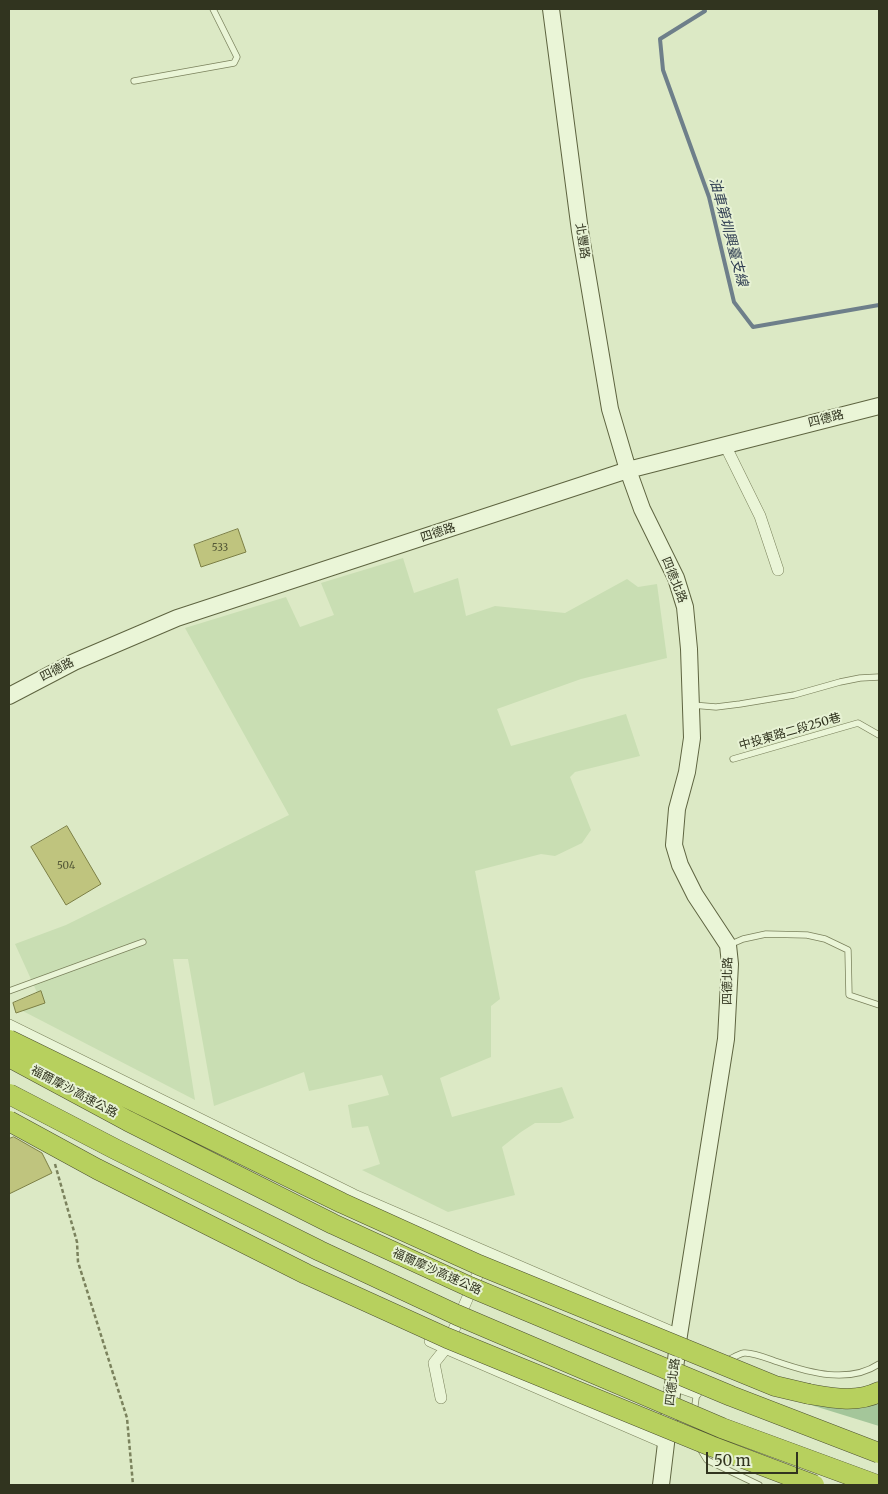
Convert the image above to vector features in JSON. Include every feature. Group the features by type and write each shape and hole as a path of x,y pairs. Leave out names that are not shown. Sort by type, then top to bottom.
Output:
{"highway":[{"path":"9,1040 333,1198 479,1265 775,1386 840,1399 862,1397 879,1392"},
{"name":"福爾摩沙高速公路","path":"9,1057 128,1121 333,1224 470,1287 731,1396 879,1453"},
{"path":"9,1094 124,1154 320,1251 457,1315 722,1428 877,1485"},
{"path":"9,1121 97,1169 306,1274 446,1338 711,1446 814,1485"}],"street":[{"name":"北豐路","path":"551,9 583,250 610,410 628,470"},
{"name":"四德路","path":"11,690 177,618 628,470 879,406"},
{"path":"725,445 760,516 778,570"},
{"name":"四德北路","path":"628,470 642,509 676,578 684,607 689,649 692,738 687,772 677,809 674,845 680,866 695,895 728,945 730,964 726,1039 679,1335 661,1485"},
{"path":"9,1025 354,1195 679,1335"},
{"path":"9,1128 53,1155 446,1348 665,1443"},
{"path":"441,1398 434,1363 446,1348 487,1252"},
{"path":"673,1385 696,1393"}],"lane":[{"path":"134,81 236,62 237,57 213,9"},
{"path":"691,705 716,707 740,704 794,695 860,678 879,677"},
{"name":"中投東路二段250巷","path":"733,759 858,723 879,735"},
{"path":"728,945 743,939 766,934 825,939 848,950 849,995 879,1005"},
{"path":"9,991 143,942"},
{"path":"709,1368 745,1353 794,1367 839,1376 854,1375 879,1364"},
{"path":"694,1426 696,1393 705,1377"},
{"path":"695,1434 696,1443 707,1460 759,1485"}],"path":[{"path":"53,1155 77,1242 78,1262 127,1418 133,1485"}],"green space":[{"path":"403,558 414,593 458,578 466,616 495,606 565,613 627,579 638,587 657,584 667,658 581,679 497,709 511,746 626,714 640,756 575,772 570,777 591,830 582,843 555,856 541,854 475,871 500,999 491,1006 491,1057 440,1078 452,1117 562,1087 574,1118 560,1123 535,1123 502,1147 515,1195 448,1212 362,1170 380,1164 368,1126 352,1128 348,1105 389,1095 382,1075 309,1091 304,1072 214,1106 188,959 173,959 195,1100 17,1008 40,999 15,944 66,925 289,815 185,628 286,597 300,627 334,615 321,583"},
{"path":"879,1402 879,1426 811,1405 851,1406"}],"building":[{"path":"238,529 246,552 201,567 194,545"},
{"path":"67,826 101,884 66,905 31,847"},
{"path":"41,991 45,1003 16,1013 13,1003"},
{"path":"14,1137 42,1153 52,1173 9,1194 9,1139"}],"waterway":[{"name":"油車第圳興臺支線","path":"704,9 705,11 660,39 663,70 709,197 734,302 753,327 879,305"}]}
